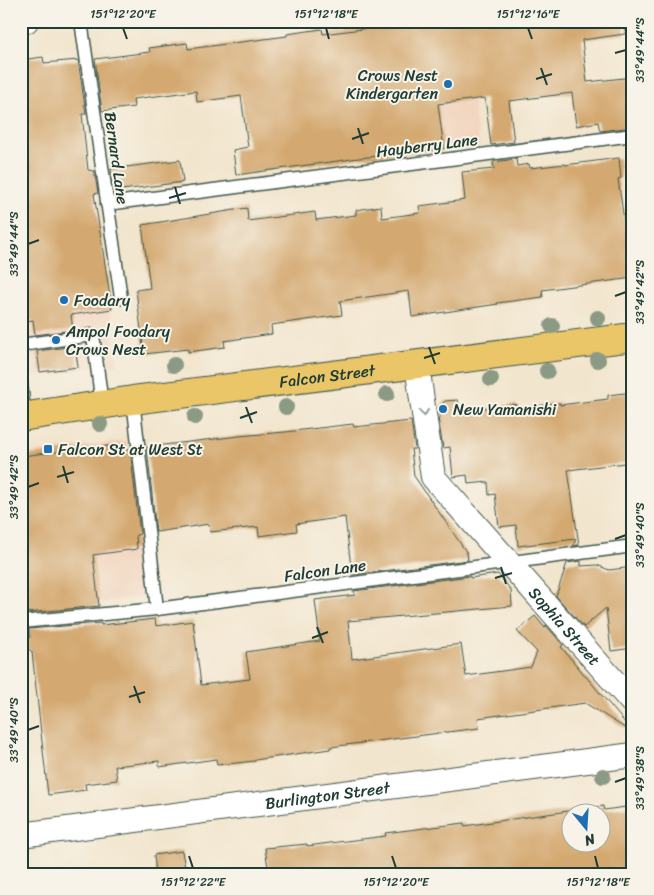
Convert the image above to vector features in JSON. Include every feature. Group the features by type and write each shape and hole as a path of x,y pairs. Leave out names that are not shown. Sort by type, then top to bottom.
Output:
{"main road":[{"name":"Falcon Street","path":"23,417 133,400 633,337"}],"street":[{"path":"21,22 26,21"},
{"name":"Sophia Street","path":"416,365 433,477 633,703"},
{"name":"Burlington Street","path":"21,835 633,754"}],"lane":[{"name":"Bernard Lane","path":"81,21 120,298"},
{"name":"Hayberry Lane","path":"107,204 633,135"},
{"path":"21,345 93,335 102,405"},
{"path":"21,385 23,417"},
{"path":"133,400 157,609"},
{"name":"Falcon Lane","path":"21,622 157,609 633,546"}],"shaded area":[{"name":"Crows Nest Kindergarten","path":"417,21 463,21 479,146 433,152"},
{"path":"105,274 117,365 21,378 21,286"},
{"path":"127,440 147,596 21,613 21,454"}],"building":[{"path":"425,21 624,21 625,34 582,40 587,82 633,77 633,127 600,131 598,122 576,126 572,93 509,101 514,142 491,145 485,98 438,104 444,149 359,158 236,175 233,150 248,147 241,96 197,102 196,91 133,99 134,107 102,111 95,59 150,52 149,48 187,43 188,49 287,36 287,34 322,29 323,34"},
{"path":"43,57 44,63 78,60 86,114 82,114 88,170 94,171 98,193 94,194 112,309 71,315 73,330 35,335 33,320 21,322 21,60"},
{"path":"619,158 621,178 618,179 624,220 633,219 633,278 542,290 543,297 412,317 409,291 340,301 342,315 271,325 272,334 224,341 225,347 188,352 188,349 144,354 136,290 150,288 142,225 247,208 248,221 315,212 316,220 356,215 356,210 381,206 382,218 420,213 419,206 465,200 462,172 494,169 493,162 516,159 517,166 529,164 530,168"},
{"path":"180,160 183,182 114,191 111,169"},
{"path":"75,346 78,367 40,372 37,351"},
{"path":"633,392 633,462 568,470 579,545 573,546 576,539 518,546 516,525 499,527 495,494 489,495 488,482 468,484 467,475 453,477 450,447 443,448 438,418 440,418 439,407 445,401 458,400 460,411 516,404 516,409 608,399 608,395"},
{"path":"411,421 415,449 411,449 414,476 467,553 468,560 352,575 345,517 296,524 297,531 259,536 258,527 210,532 209,524 156,532 147,447 353,424 354,427"},
{"path":"125,444 126,449 130,449 140,534 136,535 137,549 93,555 99,606 26,613 25,608 21,608 21,456"},
{"path":"581,561 581,566 597,565 609,570 633,567 633,648 611,651 606,608 584,627 556,596 567,563"},
{"path":"498,574 511,590 512,606 348,621 352,659 461,644 466,676 531,667 537,652 517,631 535,616 545,628 546,625 563,645 561,647 627,725 625,728 585,703 478,718 479,728 330,747 330,749 255,761 217,765 216,759 159,767 159,761 115,766 117,780 85,784 86,790 48,795 32,652 22,643 30,637 29,629 101,623 101,625 155,619 156,626 193,621 201,685 250,679 246,652 320,641 315,600 355,595 354,591"},
{"path":"633,806 633,874 269,874 265,848 307,844 307,846 386,836 385,833 464,823 464,826 562,812 562,852 612,852 612,809"},
{"path":"182,851 186,874 156,874 154,855"}],"place":[{"name":"Crows Nest Kindergarten","path":"448,84"},
{"name":"Foodary","path":"64,300"},
{"name":"Ampol Foodary Crows Nest","path":"56,340"},
{"name":"New Yamanishi","path":"443,409"},
{"name":"Falcon St at West St","path":"48,449"}]}
